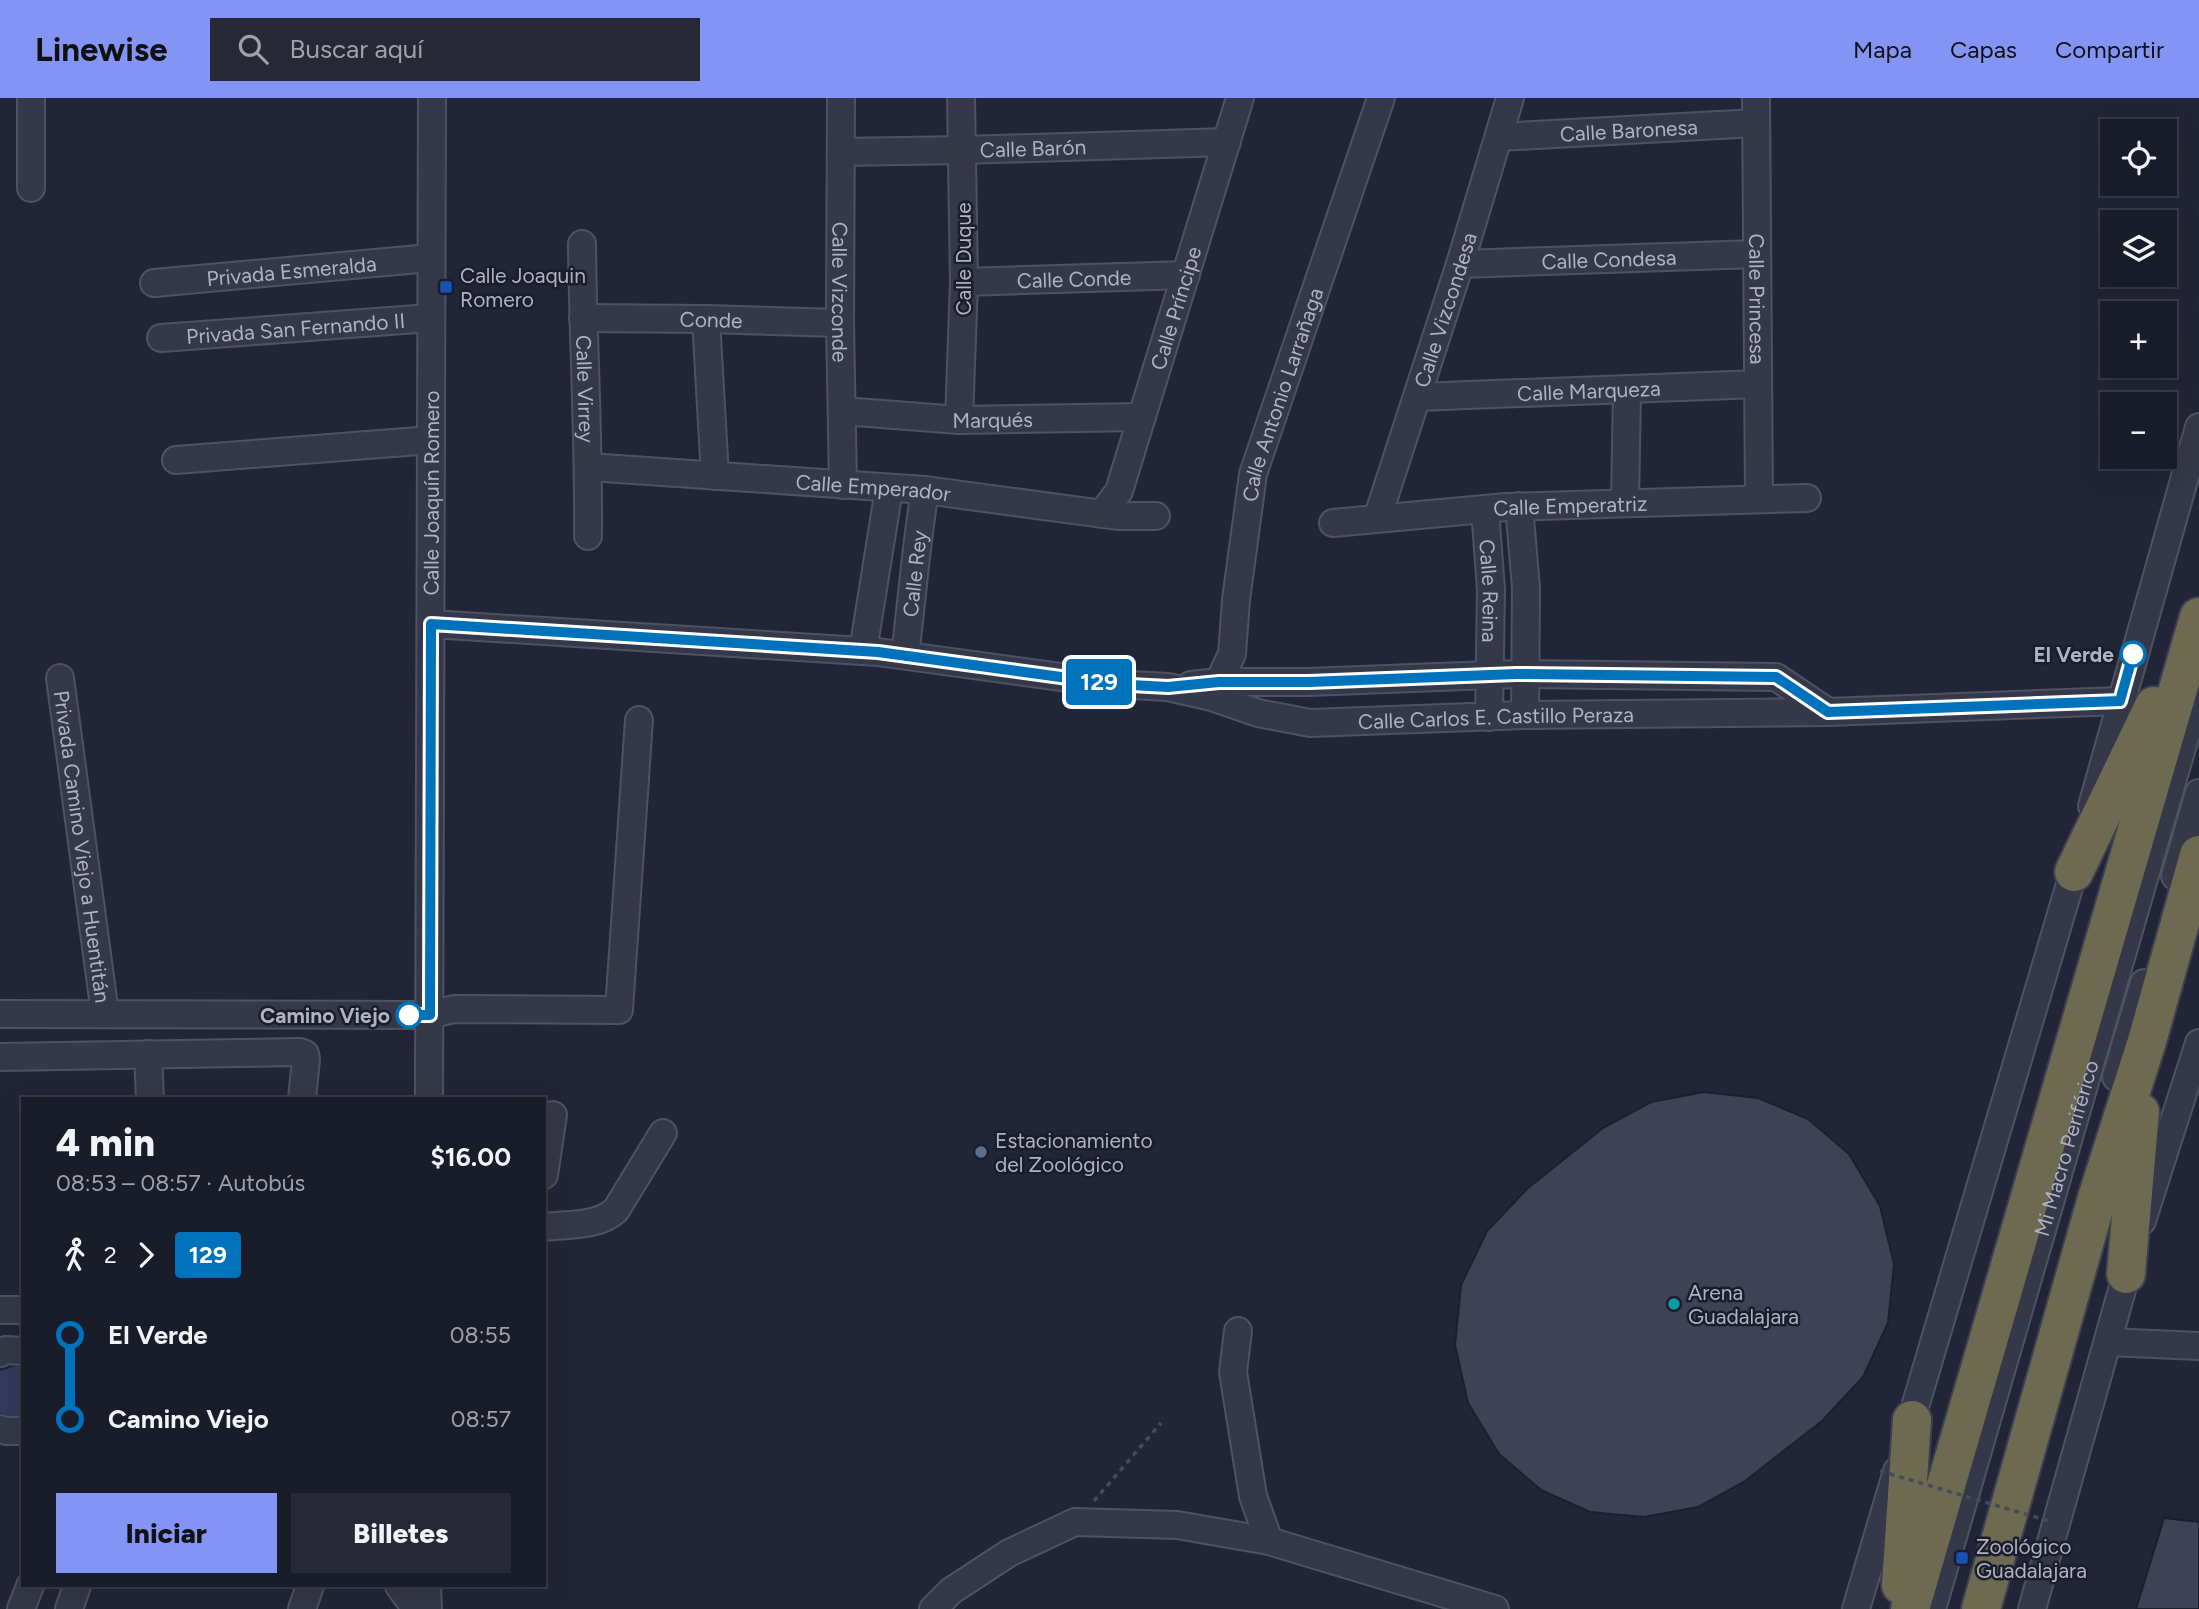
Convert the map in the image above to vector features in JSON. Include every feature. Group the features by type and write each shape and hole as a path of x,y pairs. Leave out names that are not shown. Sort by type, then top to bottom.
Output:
{"highway":[{"path":"2074,872 2199,615"},
{"path":"1910,1609 2199,615"},
{"path":"1981,1609 2097,1198 2147,1041 2199,855"},
{"path":"2126,1274 2147,1041"},
{"path":"1899,1609 1912,1420"}],"street":[{"path":"31,98 31,188"},
{"name":"Calle Joaquín Romero","path":"429,1097 432,98"},
{"name":"Calle Vizconde","path":"841,98 840,323 843,485"},
{"name":"Calle Duque","path":"959,420 964,282 961,98"},
{"name":"Calle Príncipe","path":"1102,514 1119,491 1240,98"},
{"name":"Calle Antonio Larrañaga","path":"1215,690 1231,654 1253,474 1381,98"},
{"name":"Calle Vizcondesa","path":"1377,519 1460,264 1510,98"},
{"name":"Calle Baronesa","path":"1499,137 1756,111"},
{"name":"Calle Princesa","path":"1756,111 1759,499"},
{"name":"Calle Barón","path":"841,152 1227,142"},
{"name":"Calle Virrey","path":"582,244 589,467 587,536"},
{"name":"Calle Condesa","path":"1460,264 1757,254"},
{"name":"Privada Esmeralda","path":"154,283 430,258"},
{"name":"Calle Conde","path":"964,282 1186,275"},
{"name":"Privada San Fernando II","path":"160,338 430,318"},
{"name":"Conde","path":"583,318 706,318 840,323"},
{"path":"706,318 715,476"},
{"name":"Calle Marqueza","path":"1416,397 1759,384"},
{"path":"1625,502 1627,389"},
{"name":"Marqués","path":"842,411 959,420 1142,417"},
{"path":"1856,1609 2074,872 2199,427"},
{"path":"176,460 431,440"},
{"name":"Calle Emperador","path":"589,467 925,491 1102,514 1156,516"},
{"name":"Calle Rey","path":"863,651 889,489"},
{"name":"Calle Rey","path":"905,655 925,491"},
{"name":"Calle Emperatriz","path":"1332,523 1519,506 1807,498"},
{"name":"Calle Reina","path":"1519,506 1526,588 1525,715"},
{"name":"Calle Reina","path":"1485,509 1491,590 1489,717"},
{"path":"1491,590 1526,588"},
{"path":"874,591 912,597"},
{"name":"Calle Carlos E. Castillo Peraza","path":"431,624 863,651 1112,684 1215,690 1309,682 1526,674 1776,677 1828,712"},
{"name":"Privada Camino Viejo a Huentitán","path":"60,678 104,1014"},
{"name":"Mi Macro Periférico","path":"1932,1609 2199,689"},
{"name":"Calle Carlos E. Castillo Peraza","path":"1215,690 1258,713 1310,723 1525,715 1828,712 2120,701"},
{"path":"0,1014 430,1015 454,1009 619,1010 639,720"},
{"name":"Mi Macro Periférico","path":"1962,1609 2199,793"},
{"path":"2032,1609 2126,1274 2189,1104 2199,1043"},
{"path":"0,1058 300,1052 306,1059 302,1097"},
{"path":"148,1054 150,1097"},
{"path":"546,1163 554,1115"},
{"path":"546,1227 599,1221 608,1217 616,1210 663,1133"},
{"path":"0,1310 21,1310"},
{"path":"1238,1331 1233,1372 1253,1496 1269,1541"},
{"path":"2108,1342 2199,1346"},
{"path":"0,1353 6,1350 21,1351"},
{"path":"0,1429 21,1431"},
{"path":"933,1609 951,1591 1009,1553 1075,1522 1177,1525 1269,1541 1496,1609"},
{"path":"20,1609 30,1587"},
{"path":"69,1609 77,1587"},
{"path":"302,1609 310,1587"},
{"path":"400,1587 416,1609"},
{"path":"427,1587 428,1609"}],"path":[{"path":"1075,1522 1161,1423"},
{"path":"1881,1471 2049,1521"}],"water":[{"path":"21,1367 21,1416 0,1413 0,1371"}],"building":[{"name":"Arena Guadalajara","path":"1704,1092 1758,1098 1808,1119 1849,1154 1880,1206 1894,1264 1888,1323 1863,1377 1822,1421 1745,1481 1698,1507 1644,1517 1590,1512 1541,1490 1499,1454 1468,1403 1455,1345 1461,1285 1487,1231 1528,1188 1603,1128 1651,1102"},
{"path":"2164,1518 2199,1522 2199,1609 2136,1609"}],"bus line":[{"name":"129","path":"409,1015 430,1015 431,624 878,652 1112,684 1168,687 1219,682 1309,682 1516,674 1776,677 1828,712 2120,701 2133,654"}],"place":[{"name":"Calle Joaquin Romero","path":"446,287"},
{"name":"El Verde","path":"2133,654"},
{"name":"Camino Viejo","path":"409,1015"},
{"name":"Estacionamiento del Zoológico","path":"981,1152"},
{"name":"Arena Guadalajara","path":"1674,1304"},
{"name":"Zoológico Guadalajara","path":"1962,1558"}]}
